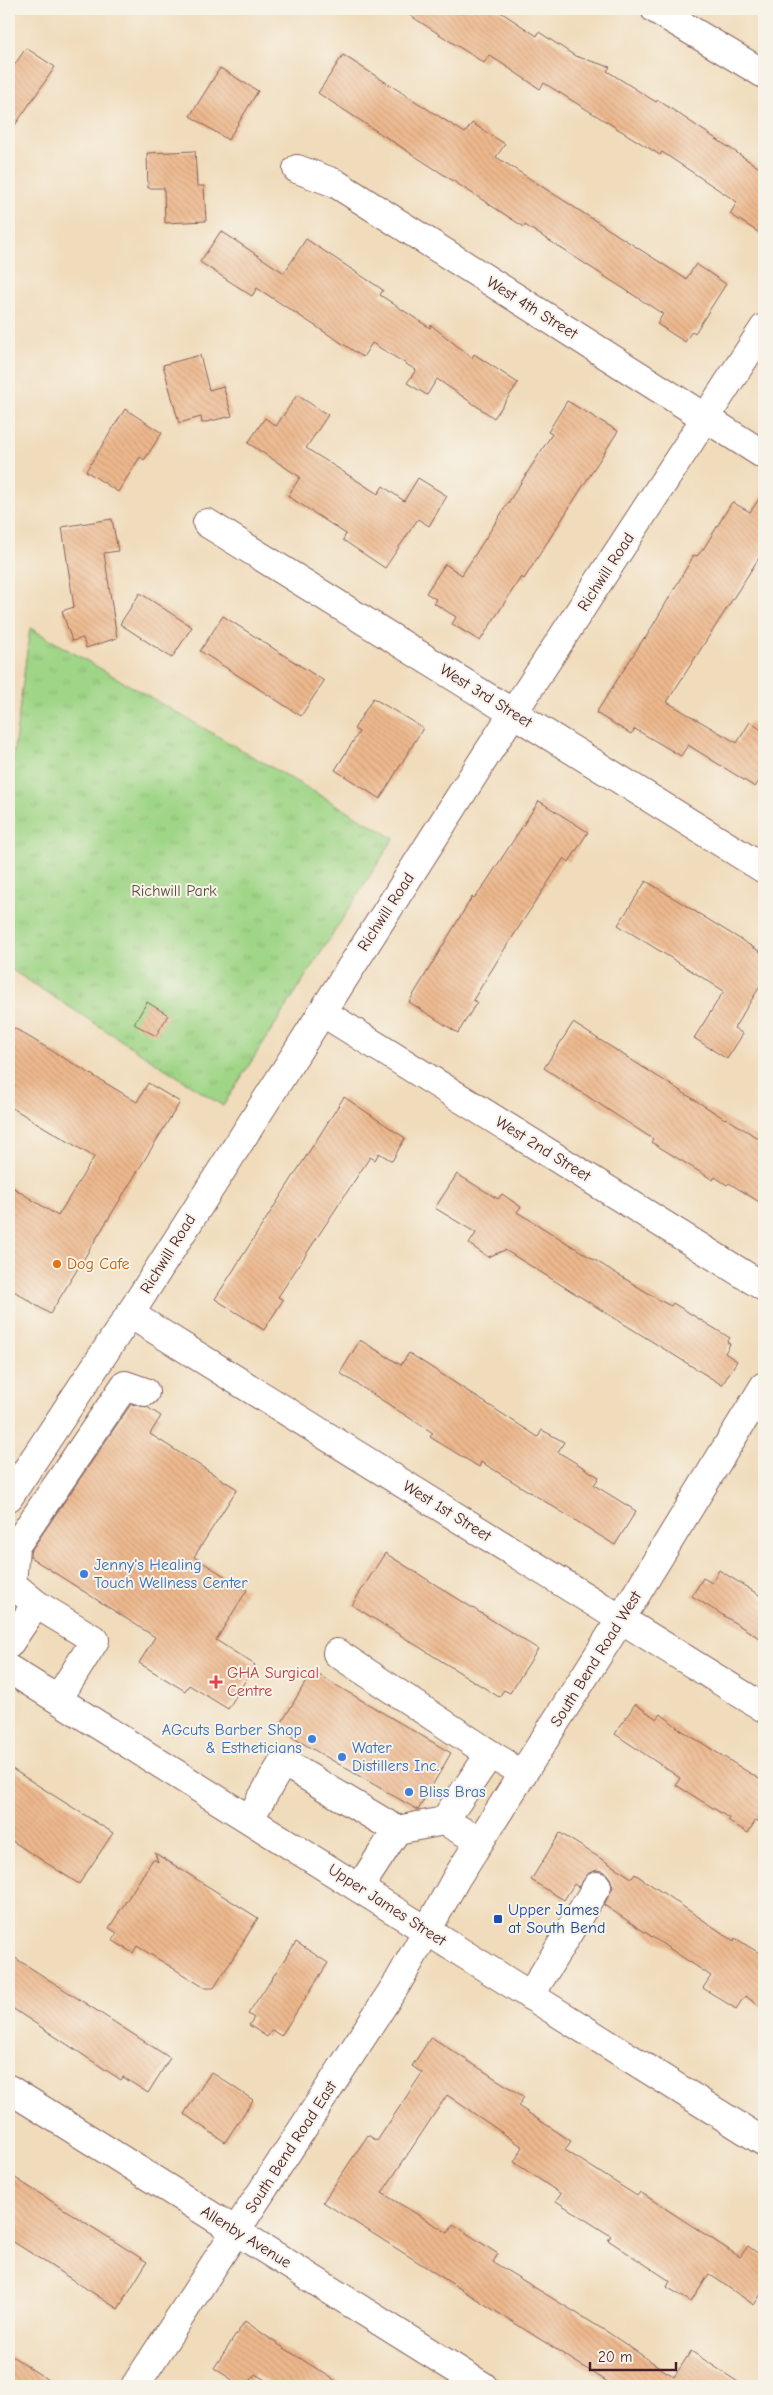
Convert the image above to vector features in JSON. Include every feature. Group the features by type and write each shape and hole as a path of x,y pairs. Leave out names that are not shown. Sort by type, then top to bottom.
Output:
{"street":[{"path":"655,9 764,74"},
{"name":"West 4th Street","path":"297,169 335,183 764,454"},
{"name":"Richwill Road","path":"9,1497 130,1314 514,713 764,328"},
{"name":"West 3rd Street","path":"207,523 764,869"},
{"name":"West 2nd Street","path":"322,1012 764,1287"},
{"name":"West 1st Street","path":"130,1314 764,1708"},
{"path":"58,1700 95,1640 36,1604 12,1584 15,1546 125,1385 145,1392"},
{"name":"South Bend Road West","path":"428,1931 457,1877 621,1620 764,1386"},
{"path":"9,1644 36,1604"},
{"path":"337,1653 523,1775"},
{"name":"Upper James Street","path":"9,1669 250,1818 764,2142"},
{"path":"444,1821 490,1754"},
{"path":"250,1818 283,1762 396,1830 444,1821 480,1842"},
{"path":"360,1887 396,1830"},
{"path":"530,1996 597,1886"},
{"name":"South Bend Road East","path":"135,2386 398,1982 428,1931"},
{"name":"Allenby Avenue","path":"9,2089 483,2386"}],"green space":[{"name":"Richwill Park","path":"30,628 394,838 223,1106 9,968 9,789"}],"building":[{"path":"400,9 496,9 537,36 539,32 575,56 610,67 607,71 656,102 658,100 764,171 764,236 730,214 737,202 662,152 660,155 544,83 540,89 489,55 484,63"},
{"path":"26,48 55,67 9,134 9,73"},
{"path":"343,55 465,133 472,123 505,144 496,157 686,279 696,264 726,284 695,333 692,331 685,342 657,324 663,314 525,225 524,227 318,93"},
{"path":"220,68 258,91 228,140 190,116"},
{"path":"195,151 197,186 204,186 206,221 165,223 164,188 148,188 147,153"},
{"path":"221,231 284,273 306,239 383,290 380,295 430,328 431,325 472,358 474,354 518,383 494,418 437,379 427,395 407,383 416,370 372,343 363,357 257,288 252,296 200,262"},
{"path":"200,355 209,390 223,386 232,416 202,423 201,417 179,423 163,365"},
{"path":"297,395 328,415 306,448 378,494 383,486 404,501 418,478 447,496 429,526 418,519 385,568 343,540 346,534 288,496 300,477 248,443 265,418 276,426"},
{"path":"567,401 618,431 524,579 521,577 480,641 452,624 456,617 434,603 436,599 426,593 445,564 462,575 552,434 548,432"},
{"path":"125,409 162,433 144,460 140,457 118,492 86,471"},
{"path":"764,492 764,550 667,702 737,743 750,722 764,732 764,773 755,787 688,745 681,756 635,729 631,734 596,713 645,639 694,555 697,556 704,548 732,502 750,512"},
{"path":"112,519 118,551 104,553 117,638 86,648 83,638 72,641 62,611 74,607 62,527"},
{"path":"140,593 192,627 172,658 120,624"},
{"path":"223,616 324,681 301,716 200,651"},
{"path":"373,698 423,728 380,799 335,770 359,732 354,729"},
{"path":"539,801 588,832 569,862 564,858 504,950 473,1000 477,1002 458,1033 409,1002 472,897 474,898 481,890"},
{"path":"646,881 764,954 764,980 734,1028 743,1034 727,1059 694,1038 724,991 618,925"},
{"path":"147,1002 168,1015 156,1036 134,1024"},
{"path":"573,1023 764,1142 764,1205 729,1183 727,1185 715,1177 713,1180 651,1142 653,1139 544,1068"},
{"path":"9,1025 137,1102 148,1083 180,1102 50,1314 9,1288 9,1185 58,1216 94,1157 9,1106"},
{"path":"344,1097 405,1138 392,1161 379,1153 375,1160 370,1157 278,1297 283,1300 264,1330 215,1299"},
{"path":"457,1174 498,1199 502,1194 521,1207 517,1212 661,1301 671,1306 673,1303 730,1338 727,1342 730,1344 725,1353 737,1361 722,1385 505,1250 488,1257 469,1244 476,1233 435,1208"},
{"path":"360,1340 401,1365 409,1353 538,1437 542,1430 564,1442 558,1452 599,1477 594,1485 636,1511 615,1545 481,1462 479,1467 430,1437 433,1433 340,1373"},
{"path":"131,1404 147,1407 161,1416 150,1434 237,1489 194,1557 247,1590 216,1640 255,1665 228,1709 189,1685 185,1691 139,1663 155,1637 30,1557 30,1552"},
{"path":"385,1553 538,1649 510,1693 504,1690 499,1697 352,1605"},
{"path":"719,1570 764,1598 764,1641 692,1596 703,1578 712,1583"},
{"path":"312,1671 451,1753 418,1810 278,1729"},
{"path":"635,1704 657,1719 661,1714 681,1730 764,1782 764,1825 756,1820 748,1833 728,1820 729,1818 676,1785 680,1778 615,1734"},
{"path":"9,1767 113,1833 79,1884 9,1839"},
{"path":"560,1833 632,1878 635,1874 734,1941 735,1938 764,1956 764,2009 745,1996 736,2009 703,1988 711,1976 604,1905 613,1887 610,1878 605,1872 597,1870 589,1873 578,1887 574,1884 564,1900 531,1880"},
{"path":"155,1853 258,1918 214,1988 205,1988 137,1946 133,1953 112,1940 117,1933 109,1928 153,1859 158,1862"},
{"path":"296,1942 328,1963 281,2036 272,2030 267,2037 249,2025 254,2018 248,2014"},
{"path":"9,1954 170,2058 148,2093 123,2077 121,2080 9,2006"},
{"path":"431,2037 524,2097 518,2106 571,2141 565,2150 637,2196 640,2192 740,2257 748,2246 764,2258 764,2289 754,2305 709,2274 691,2302 667,2287 670,2281 608,2240 611,2236 556,2201 561,2194 514,2162 523,2147 447,2095 382,2193 448,2233 453,2224 498,2254 493,2262 609,2333 674,2377 691,2351 744,2386 614,2386 323,2202 368,2135 377,2141 422,2073 412,2066"},
{"path":"211,2072 253,2100 225,2142 184,2114"},
{"path":"9,2174 147,2262 118,2309 9,2239"},
{"path":"245,2321 344,2386 275,2386 255,2374 247,2386 242,2386 214,2368"},
{"path":"9,2354 57,2386 9,2386"}],"place":[{"name":"Dog Cafe","path":"57,1264"},
{"name":"Jenny's Healing Touch Wellness Center","path":"84,1574"},
{"name":"GHA Surgical Centre","path":"216,1682"},
{"name":"AGcuts Barber Shop & Estheticians","path":"312,1739"},
{"name":"Water Distillers Inc.","path":"342,1757"},
{"name":"Bliss Bras","path":"409,1792"},
{"name":"Upper James at South Bend","path":"498,1919"}]}
